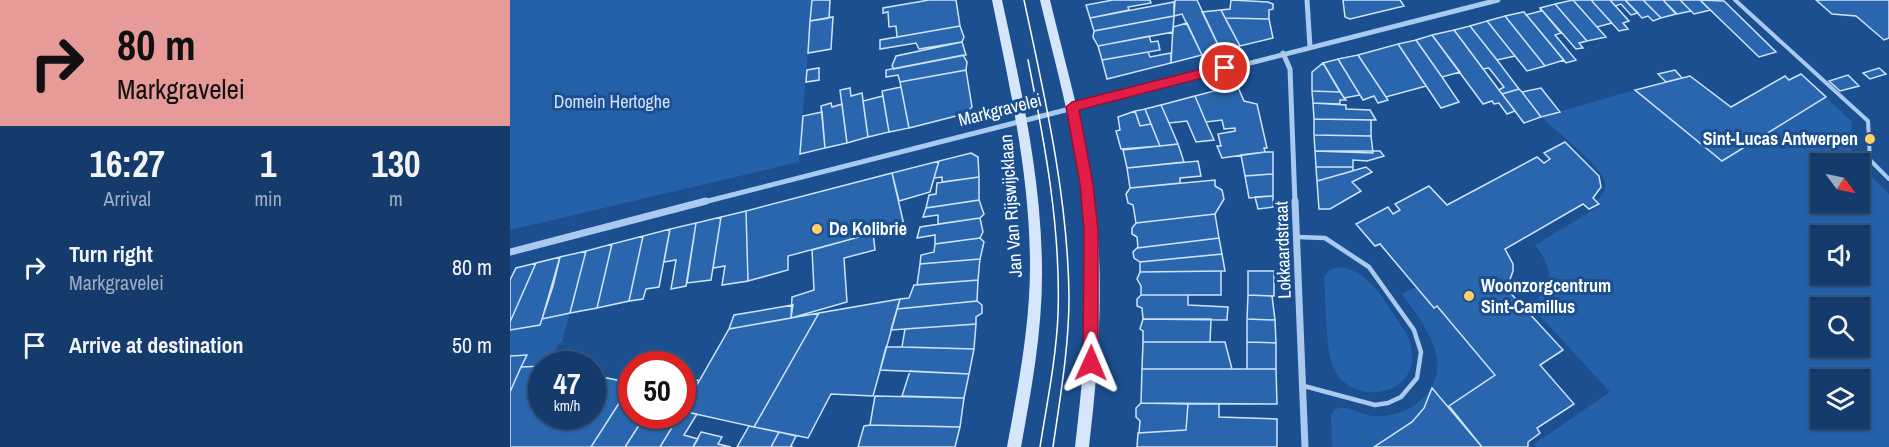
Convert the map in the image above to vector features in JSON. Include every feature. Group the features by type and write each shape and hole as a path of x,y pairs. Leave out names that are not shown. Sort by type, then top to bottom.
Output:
{"main road":[{"name":"Jan Van Rijswijcklaan","path":"997,0 1022,119 1036,265 1026,380 1014,447"},
{"path":"1045,0 1072,107 1086,184 1091,230 1091,363 1082,447"}],"street":[{"path":"1307,0 1310,46"},
{"name":"Markgravelei","path":"510,252 1022,119 1498,0"},
{"name":"Lokkaardstraat","path":"1283,53 1290,69 1305,447"}],"lane":[{"path":"1735,0 1868,121 1870,160 1889,179"},
{"path":"1297,237 1325,238 1369,267 1414,330 1421,352 1418,378 1401,397 1388,403 1375,405 1333,392 1304,387"}],"green space":[{"name":"Domein Hertoghe","path":"510,0 812,0 799,162 510,230"},
{"path":"1635,90 1722,161 1826,97 1852,122 1851,153 1810,153 1810,213 1870,213 1870,175 1889,194 1889,447 1536,447 1534,444 1610,392 1530,305 1544,291 1549,277 1545,262 1535,245 1601,205 1597,200 1605,186 1602,176 1567,139 1541,117"},
{"path":"1339,267 1361,275 1370,283 1407,334 1412,355 1409,371 1400,383 1387,390 1372,392 1357,390 1344,382 1334,369 1327,338 1324,277 1330,270"},
{"path":"1416,287 1433,308 1437,306 1495,375 1494,378 1449,406 1432,388 1424,406 1410,423 1393,438 1375,447 1332,447 1331,416 1334,410 1344,408 1373,416 1392,415 1416,404 1432,387 1437,373 1434,346 1402,294"},
{"path":"570,313 562,342 559,343 556,351 528,351 528,366 521,367 526,355 510,356 510,330 539,325 542,319"}],"building":[{"path":"812,0 830,0 829,18 810,21"},
{"path":"929,0 956,0 960,26 897,37 896,26 889,27 888,12 883,13 883,8"},
{"path":"1113,0 1150,0 1151,3 1090,18 1086,5"},
{"path":"1175,0 1197,0 1221,51 1202,55 1182,14 1174,16"},
{"path":"1231,0 1268,2 1273,4 1273,9 1269,10 1269,19 1225,18 1221,10 1230,9"},
{"path":"1343,0 1400,0 1404,6 1350,19 1345,17"},
{"path":"1573,0 1591,0 1612,23 1597,27"},
{"path":"1573,0 1606,37 1587,41 1555,4"},
{"path":"1591,0 1610,0 1629,21 1623,23 1628,29 1619,31"},
{"path":"1610,0 1625,0 1638,13 1631,15 1621,4 1615,6"},
{"path":"1625,0 1643,0 1661,18 1653,21 1648,16 1642,18"},
{"path":"1643,0 1663,0 1676,14 1661,18"},
{"path":"1663,0 1680,0 1691,11 1677,14"},
{"path":"1680,0 1700,0 1710,10 1694,14"},
{"path":"1700,0 1724,1 1776,52 1759,57"},
{"path":"1816,0 1889,0 1889,38 1884,40 1856,16 1832,14"},
{"path":"1174,2 1174,16 1094,31 1090,18"},
{"path":"1555,4 1587,41 1579,43 1583,48 1576,49 1540,8"},
{"path":"1540,8 1561,33 1555,35 1576,60 1566,63 1526,15 1541,11"},
{"path":"1221,10 1240,46 1221,51 1202,12"},
{"path":"1524,12 1564,60 1545,66 1505,16"},
{"path":"1174,16 1173,32 1098,46 1093,37 1094,31"},
{"path":"1505,16 1545,66 1527,71 1487,21"},
{"path":"833,17 831,49 808,53 810,21"},
{"path":"1225,18 1269,19 1273,38 1240,46"},
{"path":"1487,21 1515,56 1497,60 1470,26"},
{"path":"1187,23 1202,55 1171,63 1173,27"},
{"path":"960,26 964,37 962,42 919,49 916,43 880,49 880,40"},
{"path":"1470,26 1519,89 1502,94 1499,90 1504,87 1489,68 1483,69 1454,30"},
{"path":"1454,30 1515,111 1507,114 1499,103 1494,104 1492,101 1483,104 1432,35"},
{"path":"1432,35 1460,72 1442,77 1416,40"},
{"path":"1149,36 1151,42 1158,41 1160,50 1102,60 1098,46"},
{"path":"1416,40 1459,102 1441,108 1398,44"},
{"path":"962,42 966,55 894,69 892,66 896,56"},
{"path":"1398,44 1426,86 1386,97 1358,55"},
{"path":"1148,52 1150,57 1171,53 1171,63 1107,79 1102,60"},
{"path":"963,55 967,62 966,70 900,82 898,75 886,77 886,70"},
{"path":"1358,55 1388,100 1378,103 1374,96 1363,100 1338,59"},
{"path":"1338,59 1360,95 1344,98 1323,63"},
{"path":"1323,63 1340,92 1312,91 1312,72"},
{"path":"819,68 819,80 806,82 807,70"},
{"path":"1879,68 1886,74 1870,79 1863,73"},
{"path":"966,70 972,107 964,114 909,128 900,82"},
{"path":"1675,70 1682,78 1666,82 1658,74"},
{"path":"1801,74 1826,97 1722,161 1635,90 1690,76 1731,107 1785,76 1789,80"},
{"path":"1848,75 1859,86 1840,91 1829,81"},
{"path":"1237,85 1244,101 1257,104 1267,148 1264,148 1265,152 1222,158 1217,146 1221,146 1218,134 1235,131 1235,128 1224,129 1222,120 1206,122 1195,96"},
{"path":"901,87 909,128 889,132 882,91"},
{"path":"850,88 851,96 862,93 868,137 847,143 840,90"},
{"path":"1541,88 1560,112 1541,117 1522,92"},
{"path":"1519,89 1541,117 1524,123 1502,94"},
{"path":"1312,91 1340,92 1346,100 1340,100 1340,104 1313,103"},
{"path":"883,96 889,132 868,137 863,101"},
{"path":"1195,96 1214,140 1196,142 1187,121 1169,123 1161,105"},
{"path":"831,103 832,107 842,104 847,143 825,148 821,106"},
{"path":"1313,103 1346,105 1346,109 1370,110 1376,120 1314,119"},
{"path":"1161,105 1178,144 1160,146 1145,109"},
{"path":"1145,109 1151,124 1140,126 1135,111"},
{"path":"1135,111 1140,126 1151,124 1160,146 1121,149 1116,131 1120,130 1118,117"},
{"path":"822,112 825,148 800,154 803,116"},
{"path":"1314,119 1371,120 1371,136 1314,135"},
{"path":"1314,135 1371,136 1373,153 1315,151"},
{"name":"Woonzorgcentrum Sint-Camillus","path":"1565,142 1599,176 1601,187 1593,198 1599,204 1589,209 1583,204 1505,249 1513,264 1513,271 1509,282 1504,286 1563,350 1540,365 1574,404 1537,428 1540,433 1528,442 1528,447 1482,447 1449,406 1495,375 1437,306 1434,308 1380,244 1375,246 1356,224 1388,207 1393,214 1400,210 1395,204 1429,186 1447,205 1537,157 1544,163 1550,159 1544,153"},
{"path":"1178,144 1184,162 1127,168 1123,150"},
{"path":"1315,151 1380,151 1384,156 1367,161 1353,160 1353,167 1316,167"},
{"path":"1273,152 1273,174 1245,176 1241,155"},
{"path":"971,153 978,157 979,177 942,182 942,177 934,178 939,161"},
{"path":"939,161 930,192 899,201 892,173"},
{"path":"1198,161 1201,176 1180,178 1180,183 1130,188 1127,168"},
{"path":"1316,167 1353,167 1353,171 1317,181"},
{"path":"1366,167 1372,172 1352,182 1361,191 1330,209 1319,209 1317,181"},
{"name":"De Kolibrie","path":"892,173 904,225 788,256 788,270 748,281 746,211"},
{"path":"1273,174 1273,196 1249,198 1245,176"},
{"path":"979,177 979,200 926,208 929,195 936,194 937,183"},
{"path":"1215,180 1215,186 1222,190 1224,199 1215,214 1136,223 1133,205 1128,203 1126,194 1130,188"},
{"path":"1273,196 1273,207 1258,209 1255,197"},
{"path":"979,200 984,214 980,218 938,224 938,215 923,217 926,208"},
{"path":"746,211 748,281 722,285 725,266 713,268 721,217"},
{"path":"1215,214 1219,238 1138,248 1137,237 1132,234 1132,228 1136,223"},
{"path":"721,217 711,280 687,283 696,223"},
{"path":"980,218 983,232 980,238 935,244 935,235 917,238 920,227"},
{"path":"696,223 686,286 671,289 676,260 664,262 670,229"},
{"path":"670,229 659,287 646,289 643,299 629,301 643,236"},
{"path":"873,233 875,250 844,258 847,302 791,318 792,297 814,290 812,250"},
{"path":"643,236 629,301 597,308 612,244"},
{"path":"980,238 984,242 980,259 920,264 921,255 934,252 935,244"},
{"path":"1219,238 1222,254 1140,262 1134,258 1133,252 1137,248"},
{"path":"612,244 597,308 570,313 586,251"},
{"path":"586,251 570,313 542,319 560,257"},
{"path":"1222,254 1225,271 1140,272 1140,262"},
{"path":"560,257 540,325 510,330 510,322 536,263"},
{"path":"980,259 978,280 917,285 920,264"},
{"path":"536,263 510,322 510,280 516,268"},
{"path":"1221,271 1221,295 1141,295 1141,286 1137,279 1140,272"},
{"path":"1248,271 1274,271 1274,296 1248,295"},
{"path":"978,280 977,301 897,309 900,299 909,298 914,285"},
{"path":"1141,295 1188,295 1188,305 1228,307 1227,320 1143,319 1142,308 1137,306 1137,299"},
{"path":"1248,295 1272,296 1275,320 1247,319"},
{"path":"900,299 873,396 831,394 808,438 754,427 819,313"},
{"path":"977,301 982,305 982,313 976,317 976,324 891,330 897,309"},
{"path":"793,305 791,318 729,329 734,315"},
{"path":"819,313 754,427 696,414 696,387 729,329"},
{"path":"1143,319 1211,319 1210,342 1143,342 1143,331 1140,329"},
{"path":"1247,319 1275,320 1276,343 1247,342"},
{"path":"976,324 974,349 902,347 905,329"},
{"path":"1143,342 1225,342 1232,369 1142,369"},
{"path":"1247,342 1276,343 1276,369 1247,369"},
{"path":"886,347 974,349 969,374 880,370"},
{"path":"527,355 521,367 510,392 510,356"},
{"path":"521,367 528,367 528,429 603,429 591,447 510,447 510,392"},
{"path":"1142,369 1276,369 1277,404 1141,403"},
{"path":"910,371 969,374 964,398 902,396"},
{"path":"606,378 618,380 618,405 606,424"},
{"path":"1432,388 1482,447 1374,447 1412,422 1424,408"},
{"path":"875,396 964,398 960,427 870,425"},
{"path":"1141,403 1188,404 1186,430 1139,433 1140,421 1136,417 1136,408"},
{"path":"1188,404 1219,404 1219,417 1277,419 1277,447 1137,447 1138,433 1186,430"},
{"path":"618,405 618,429 637,429 625,447 591,447 603,429 606,429 606,424"},
{"path":"749,426 779,432 771,447 737,447"},
{"path":"864,426 960,427 955,447 858,447"},
{"path":"637,429 671,429 660,447 625,447"},
{"path":"671,429 688,429 684,435 698,439 693,447 660,447"},
{"path":"701,432 722,437 718,444 731,447 693,447"},
{"path":"779,432 796,436 791,446 793,447 771,447"}],"tram line":[{"path":"1024,0 1054,148 1068,260 1069,297 1064,373 1053,447"},
{"path":"1028,60 1050,187 1058,283 1055,348 1040,447"}],"place":[{"name":"Sint-Lucas Antwerpen","path":"1870,139"},
{"name":"De Kolibrie","path":"817,229"},
{"name":"Woonzorgcentrum Sint-Camillus","path":"1469,296"}],"route":[{"path":"1091,363 1091,230 1086,184 1072,107 1225,68"}]}
